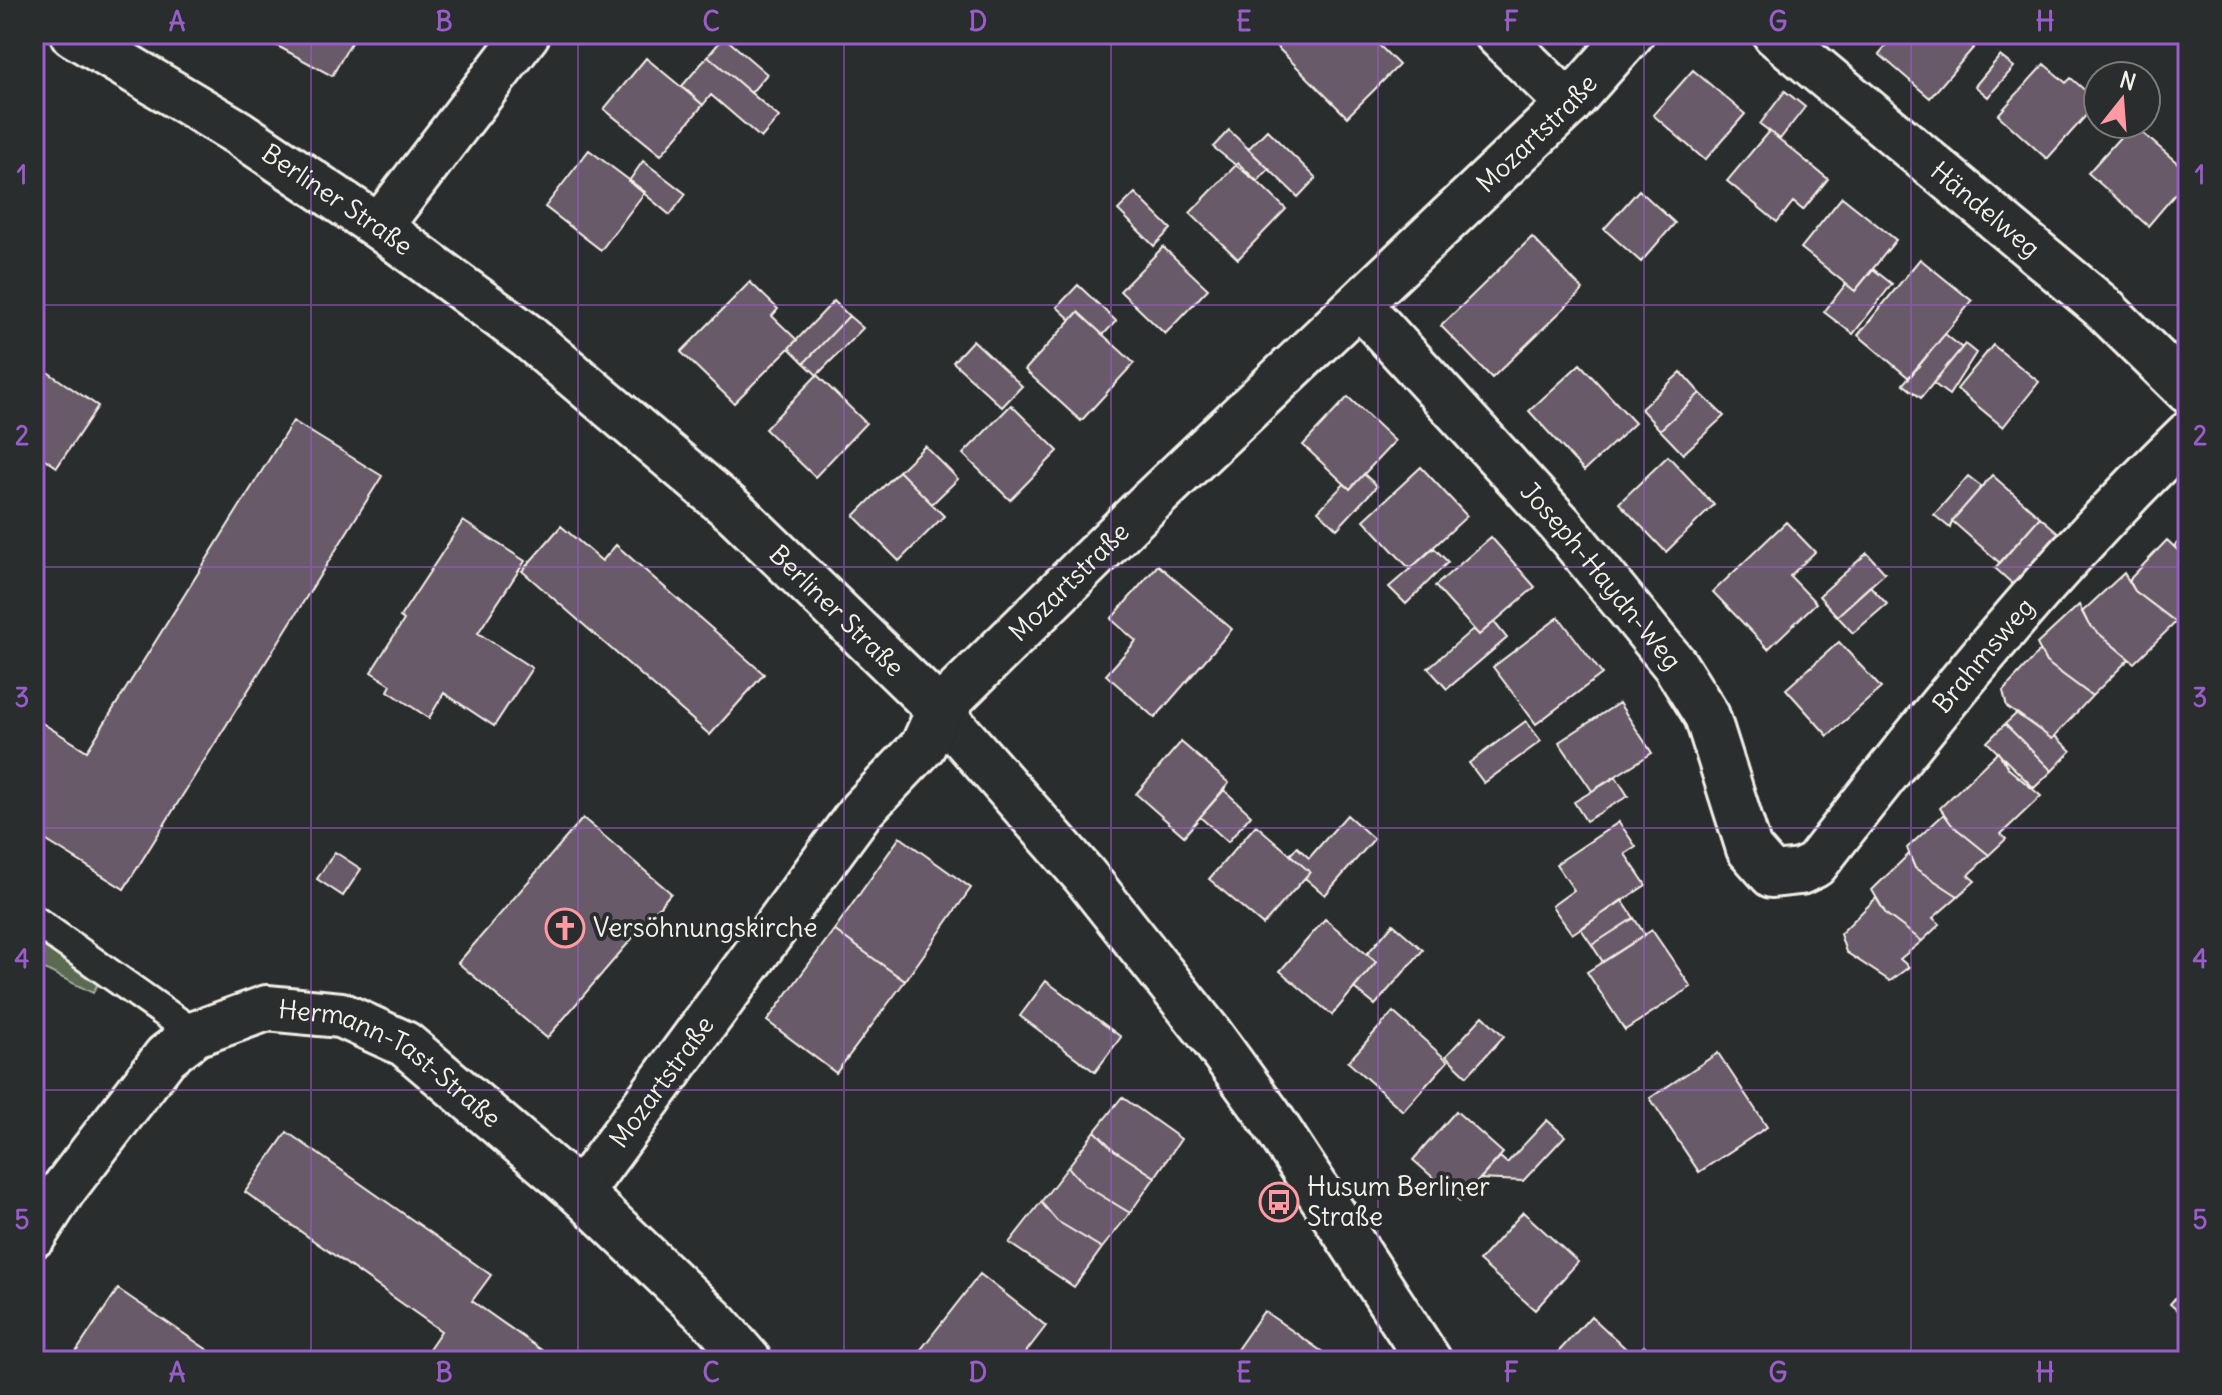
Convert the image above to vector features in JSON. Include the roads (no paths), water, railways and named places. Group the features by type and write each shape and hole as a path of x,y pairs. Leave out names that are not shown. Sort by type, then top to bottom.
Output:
{"street":[{"name":"Berliner Straße","path":"73,34 239,133 379,227 527,336 724,503 939,710 1084,875 1209,1033 1268,1114 1429,1361"},
{"path":"379,227 527,34"},
{"path":"1497,34 1569,104"},
{"name":"Mozartstraße","path":"580,1193 861,811 923,746 939,710 1147,505 1569,104 1631,34"},
{"name":"Händelweg","path":"1775,34 2101,306 2188,391"},
{"name":"Joseph-Haydn-Weg","path":"1359,304 1560,524 1667,654 1707,716 1749,849 1772,875 1785,874"},
{"name":"Brahmsweg","path":"1785,874 1815,865 1929,721 2037,593 2188,434"},
{"name":"Hermann-Tast-Straße","path":"34,1235 63,1190 166,1056 195,1034 267,1008 341,1015 405,1044 580,1193 717,1324 749,1361"}],"lane":[{"path":"34,920 195,1034"}],"place":[{"name":"Versöhnungskirche","path":"565,928"},
{"name":"Husum Berliner Straße","path":"1279,1202"}]}
